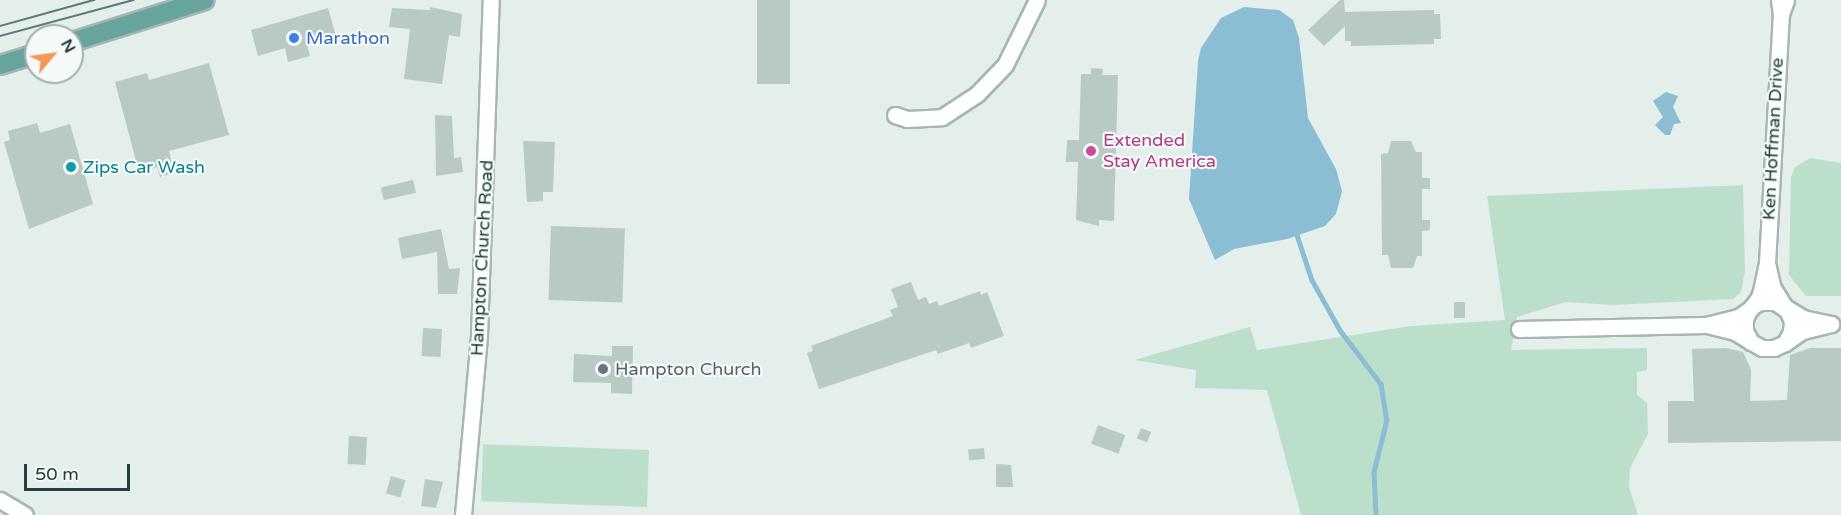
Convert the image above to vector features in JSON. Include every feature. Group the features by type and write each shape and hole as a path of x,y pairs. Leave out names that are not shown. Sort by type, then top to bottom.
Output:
{"main road":[{"path":"84,38 205,0"},
{"path":"0,65 24,58"}],"street":[{"name":"Hampton Church Road","path":"463,515 479,336 491,0"},
{"path":"895,115 907,119 942,117 977,94 1005,65 1026,7 1037,0"},
{"name":"Ken Hoffman Drive","path":"1750,309 1761,291 1767,263 1782,5"},
{"name":"Ken Hoffman Drive","path":"1767,263 1773,288 1785,308"},
{"path":"1706,325 1767,301 1800,317 1836,324"},
{"path":"1785,308 1792,324 1785,343"},
{"path":"1750,309 1744,327 1751,342"},
{"path":"1518,329 1706,325 1735,332 1751,342 1770,349 1785,343 1802,331 1836,324"},
{"path":"0,500 25,515"}],"green space":[{"path":"1810,158 1841,163 1841,296 1806,296 1789,275 1791,177 1795,167"},
{"path":"1743,185 1745,271 1741,292 1733,299 1613,305 1566,302 1517,317 1511,350 1647,348 1647,370 1637,372 1637,395 1647,403 1648,434 1630,468 1629,487 1638,515 1301,515 1267,390 1195,388 1196,370 1134,360 1250,327 1257,350 1411,326 1505,320 1487,196"},
{"path":"483,444 649,450 647,507 481,501"}],"water":[{"path":"1244,7 1279,10 1293,20 1299,38 1308,118 1336,169 1342,191 1336,214 1325,226 1287,239 1234,249 1215,260 1189,199 1198,61 1201,48 1221,18"},
{"path":"1666,92 1678,96 1673,107 1681,123 1674,124 1670,135 1665,135 1655,125 1663,117 1653,101"}],"building":[{"path":"757,0 790,0 790,84 757,84"},
{"path":"1340,0 1344,0 1345,12 1434,10 1434,14 1440,14 1441,39 1434,39 1434,44 1351,46 1351,41 1345,41 1345,26 1324,46 1308,30"},
{"path":"430,7 462,14 460,37 449,35 442,84 404,79 410,29 389,27 392,8 430,10"},
{"name":"Marathon","path":"328,8 336,36 307,44 310,56 288,62 285,48 258,56 251,30"},
{"path":"209,63 229,135 169,151 174,173 160,177 157,167 139,172 115,82 147,73 149,80"},
{"name":"Extended Stay America","path":"1091,68 1103,69 1102,75 1118,75 1114,221 1099,220 1099,226 1076,220 1078,162 1066,162 1067,140 1079,140 1081,74 1091,74"},
{"path":"435,115 452,116 454,158 461,157 463,172 436,176"},
{"path":"37,123 40,133 70,124 93,204 29,229 4,142 10,140 8,131"},
{"path":"523,141 555,142 553,192 543,192 543,201 527,202"},
{"path":"1391,141 1411,141 1416,152 1422,152 1422,178 1430,178 1430,189 1422,189 1422,220 1430,220 1430,230 1422,231 1422,256 1417,256 1413,268 1391,268 1388,255 1382,255 1381,154 1388,153"},
{"path":"413,180 416,193 384,200 381,187"},
{"path":"551,226 625,229 622,303 548,300"},
{"path":"441,229 449,269 460,268 457,294 438,294 437,252 402,259 398,238"},
{"path":"911,282 918,300 926,297 929,304 937,301 939,306 980,291 981,295 987,292 1004,336 971,348 969,343 938,354 936,350 819,389 807,353 813,351 811,346 893,316 890,310 898,307 891,289"},
{"path":"1454,302 1465,302 1465,318 1454,318"},
{"path":"423,328 442,329 441,357 422,356"},
{"name":"Hampton Church","path":"612,346 633,346 632,394 611,393 611,383 573,382 574,354 612,356"},
{"path":"1726,348 1743,352 1751,370 1750,401 1787,400 1790,355 1810,348 1841,348 1841,441 1668,443 1668,401 1694,401 1692,349"},
{"path":"1098,425 1125,435 1118,454 1091,444"},
{"path":"1141,428 1151,432 1147,442 1137,438"},
{"path":"349,436 367,437 366,465 348,464"},
{"path":"984,448 985,459 969,460 968,449"},
{"path":"996,464 1011,465 1013,487 996,487"},
{"path":"391,476 405,480 400,497 386,493"},
{"path":"425,479 443,482 436,508 421,506"}],"waterway":[{"path":"1296,232 1312,280 1340,330 1381,384 1387,420 1374,472 1376,515"}],"tram line":[{"path":"0,26 94,0"},
{"path":"0,36 133,0"}],"place":[{"name":"Marathon","path":"294,38"},
{"name":"Extended Stay America","path":"1091,151"},
{"name":"Zips Car Wash","path":"71,167"},
{"name":"Hampton Church","path":"603,369"}]}
